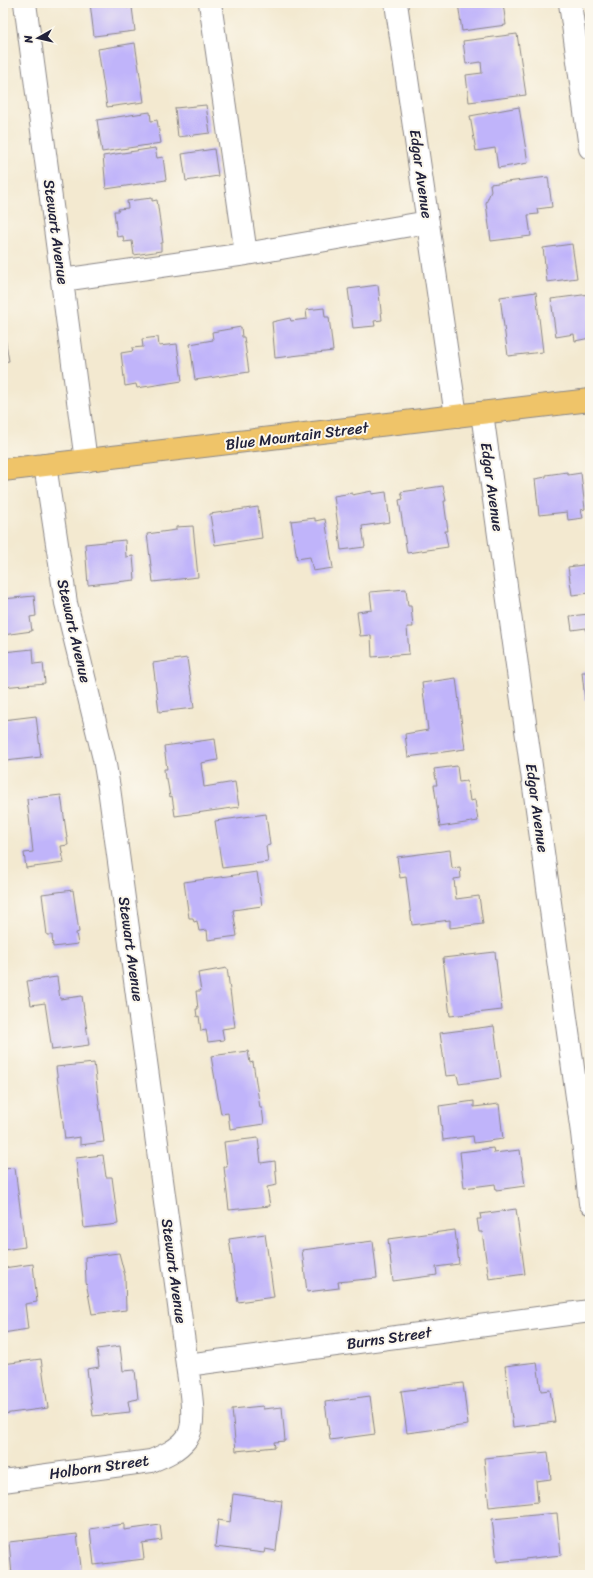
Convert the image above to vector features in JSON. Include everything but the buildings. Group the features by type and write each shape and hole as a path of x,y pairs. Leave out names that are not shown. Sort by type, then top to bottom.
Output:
{"main road":[{"name":"Blue Mountain Street","path":"3,470 590,400"}],"street":[{"name":"Stewart Avenue","path":"25,3 86,461"},
{"path":"210,3 246,254"},
{"name":"Edgar Avenue","path":"396,3 456,416"},
{"path":"570,3 590,148"},
{"path":"62,280 246,254 428,222"},
{"name":"Edgar Avenue","path":"482,413 582,1133 590,1203"},
{"name":"Stewart Avenue","path":"45,465 66,603 104,759 109,788 187,1365 193,1418 188,1437"},
{"name":"Burns Street","path":"187,1365 590,1311"},
{"name":"Holborn Street","path":"3,1481 151,1461 167,1455 188,1437"}]}
